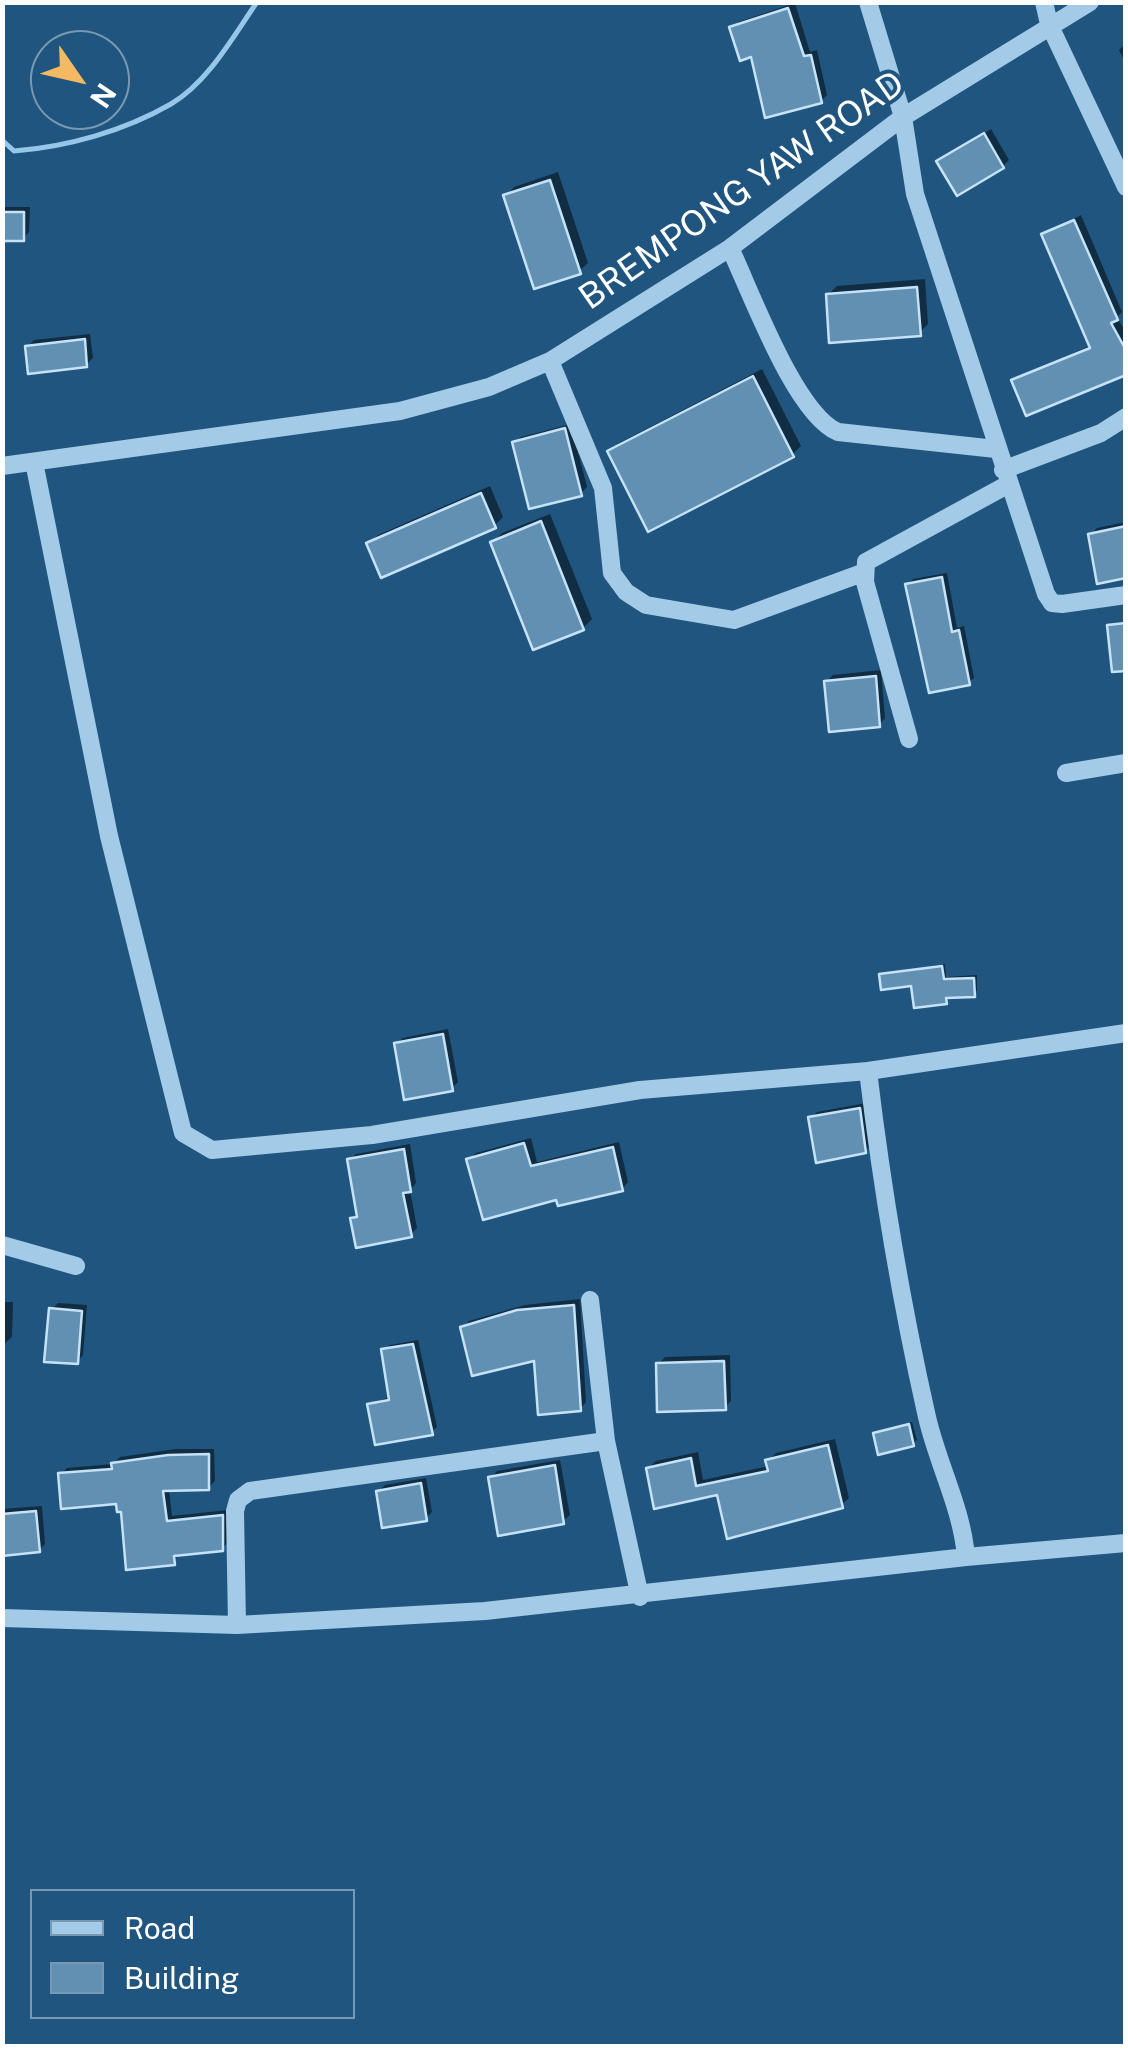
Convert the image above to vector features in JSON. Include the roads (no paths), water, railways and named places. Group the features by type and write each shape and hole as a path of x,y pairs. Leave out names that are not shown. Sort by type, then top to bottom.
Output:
{"street":[{"path":"868,2 903,116 915,194 1005,478 1052,603 1126,595"},
{"path":"1044,2 1049,24 1126,187"},
{"name":"BREMPONG YAW ROAD","path":"2,466 400,411 489,387 550,361 730,248 903,116 1090,2"},
{"path":"730,248 791,374 825,426 838,432 996,449"},
{"path":"550,361 603,488 612,573 626,592 646,605 734,620 866,572"},
{"path":"909,739 866,562 1005,478 1126,417"},
{"path":"34,462 109,836 183,1132 196,1144 212,1150 372,1135 640,1090 868,1071 1126,1033"},
{"path":"1066,773 1126,764"},
{"path":"868,1071 884,1204 905,1316 928,1421 960,1518 966,1557"},
{"path":"2,1245 76,1266"},
{"path":"590,1300 606,1441 640,1597"},
{"path":"236,1625 235,1511 238,1500 250,1491 606,1441"},
{"path":"2,1618 236,1625 640,1597 966,1557 1126,1543"}],"waterway":[{"path":"2,140 14,151 54,146 115,130 171,104 208,71 257,2"}]}
